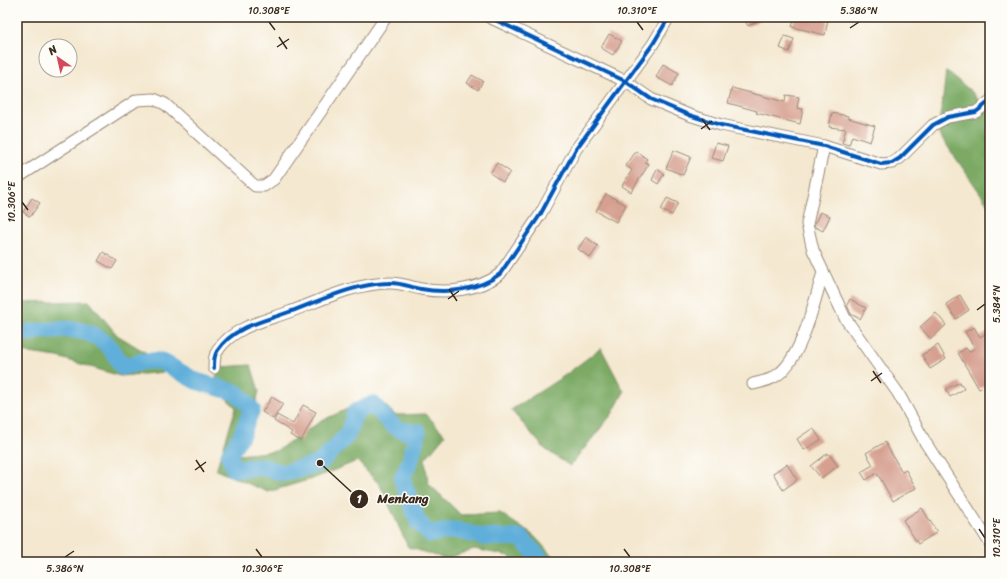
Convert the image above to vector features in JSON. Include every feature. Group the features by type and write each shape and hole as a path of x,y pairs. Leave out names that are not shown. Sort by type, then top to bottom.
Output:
{"street":[{"path":"17,178 137,100 154,99 165,104 255,186 264,186 274,179 386,17"},
{"path":"490,17 625,81 651,99 689,115 721,125 824,146 881,164 892,163 905,153 933,125 948,117 976,112 990,101"},
{"path":"214,368 215,357 218,350 242,330 261,320 288,312 352,288 389,283 408,285 421,289 460,290 477,287 491,281 500,274 540,215 576,149 653,44 669,17"},
{"path":"824,146 807,224 813,250 845,318 898,393 925,442 990,543"},
{"path":"753,384 774,378 785,369 800,342 823,272"}],"green space":[{"path":"946,71 972,92 990,115 990,207 939,134"},
{"path":"89,301 117,335 176,371 120,376 58,357 21,352 17,354 17,303"},
{"path":"601,348 624,392 612,414 570,466 545,449 511,410 564,376"},
{"path":"251,365 259,391 252,419 238,455 276,451 323,420 376,396 395,415 426,414 445,435 425,459 428,483 461,515 500,513 534,536 558,562 516,562 509,556 474,549 446,559 408,547 380,485 357,461 315,478 268,492 216,470 236,408 212,384 221,367"}],"building":[{"path":"743,17 766,17 748,26"},
{"path":"795,17 828,19 825,35 792,27"},
{"path":"609,34 622,41 613,55 601,48"},
{"path":"785,36 794,39 789,52 780,48"},
{"path":"663,64 679,73 672,86 656,77"},
{"path":"472,75 483,81 478,90 467,83"},
{"path":"732,88 785,102 786,95 799,97 797,108 803,109 800,124 756,113 757,111 728,103"},
{"path":"832,113 848,116 848,118 875,126 870,142 852,136 849,145 842,143 846,129 829,127"},
{"path":"716,143 728,146 723,161 711,158"},
{"path":"674,150 691,157 683,175 666,168"},
{"path":"636,151 647,159 645,162 649,164 631,192 622,186 632,170 626,166"},
{"path":"497,163 510,172 503,182 490,173"},
{"path":"657,169 664,174 658,184 652,180"},
{"path":"606,194 626,205 616,222 596,211"},
{"path":"32,198 40,203 30,217 23,212"},
{"path":"667,198 678,203 672,215 661,210"},
{"path":"820,212 830,216 823,231 814,225"},
{"path":"586,237 598,246 590,258 578,249"},
{"path":"103,252 117,261 112,269 98,261"},
{"path":"960,295 969,310 956,319 946,304"},
{"path":"850,299 866,308 860,319 851,314 847,305"},
{"path":"936,313 946,325 931,339 920,327"},
{"path":"974,327 980,337 990,331 990,384 979,389 958,353 966,348 969,352 975,348 965,332"},
{"path":"938,345 946,359 930,369 922,355"},
{"path":"960,382 964,389 950,397 946,389"},
{"path":"272,397 283,404 273,419 262,412"},
{"path":"303,405 316,412 301,441 290,435 292,432 274,421 277,415 293,424"},
{"path":"813,428 821,440 804,450 797,439"},
{"path":"885,442 902,472 906,470 916,488 893,501 877,473 866,480 861,472 873,465 866,453"},
{"path":"828,453 838,466 821,478 811,466"},
{"path":"787,464 797,480 783,490 773,473"},
{"path":"922,508 937,532 918,544 903,520"}],"waterway":[{"path":"17,334 64,329 86,332 97,337 109,346 122,367 144,361 161,361 196,381 237,393 252,409 241,436 229,455 234,469 262,467 283,473 320,463 348,434 355,412 373,404 387,420 397,428 403,431 418,432 411,458 402,479 418,522 430,534 455,530 484,537 521,538 543,562"}],"cycle path":[{"path":"489,17 625,81 651,99 689,115 721,125 824,146 881,164 892,163 900,158 933,125 948,117 976,112 990,101"},
{"path":"214,368 215,356 218,350 232,335 250,325 350,289 375,284 392,283 431,290 452,291 482,284 500,274 540,215 576,149 653,44 669,17"}],"place":[{"name":"Menkang","path":"320,463"}]}
